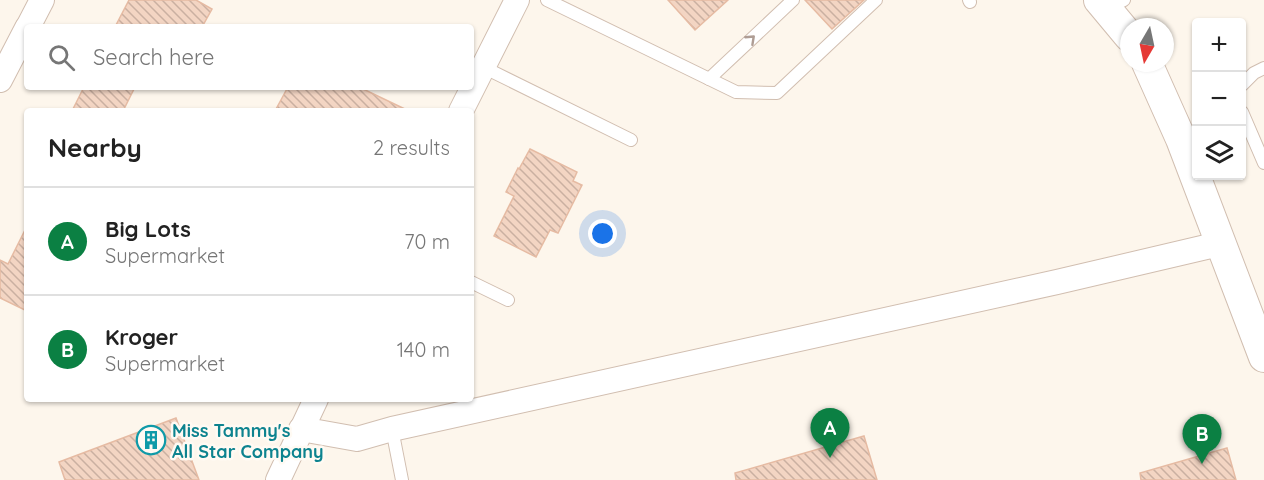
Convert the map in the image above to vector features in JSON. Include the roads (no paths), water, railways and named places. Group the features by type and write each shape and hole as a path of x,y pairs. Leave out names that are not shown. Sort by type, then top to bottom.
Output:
{"street":[{"path":"29,24 42,0"},
{"path":"474,85 517,0"},
{"path":"1110,3 1120,20"},
{"path":"0,80 24,34"},
{"path":"1152,72 1185,137 1220,244 1261,339"},
{"path":"462,108 472,90"},
{"path":"301,429 357,438 1220,244"},
{"path":"278,480 314,402"}],"lane":[{"path":"547,0 736,92 777,93 876,0"},
{"path":"709,79 793,0"},
{"path":"483,67 631,140"},
{"path":"1246,81 1254,73 1264,68"},
{"path":"1246,121 1264,164"},
{"path":"474,283 508,300"},
{"path":"392,429 402,480"}],"place":[{"name":"Miss Tammy's All Star Company","path":"151,440"},
{"name":"Big Lots","path":"830,458"},
{"name":"Kroger","path":"1202,464"}]}
